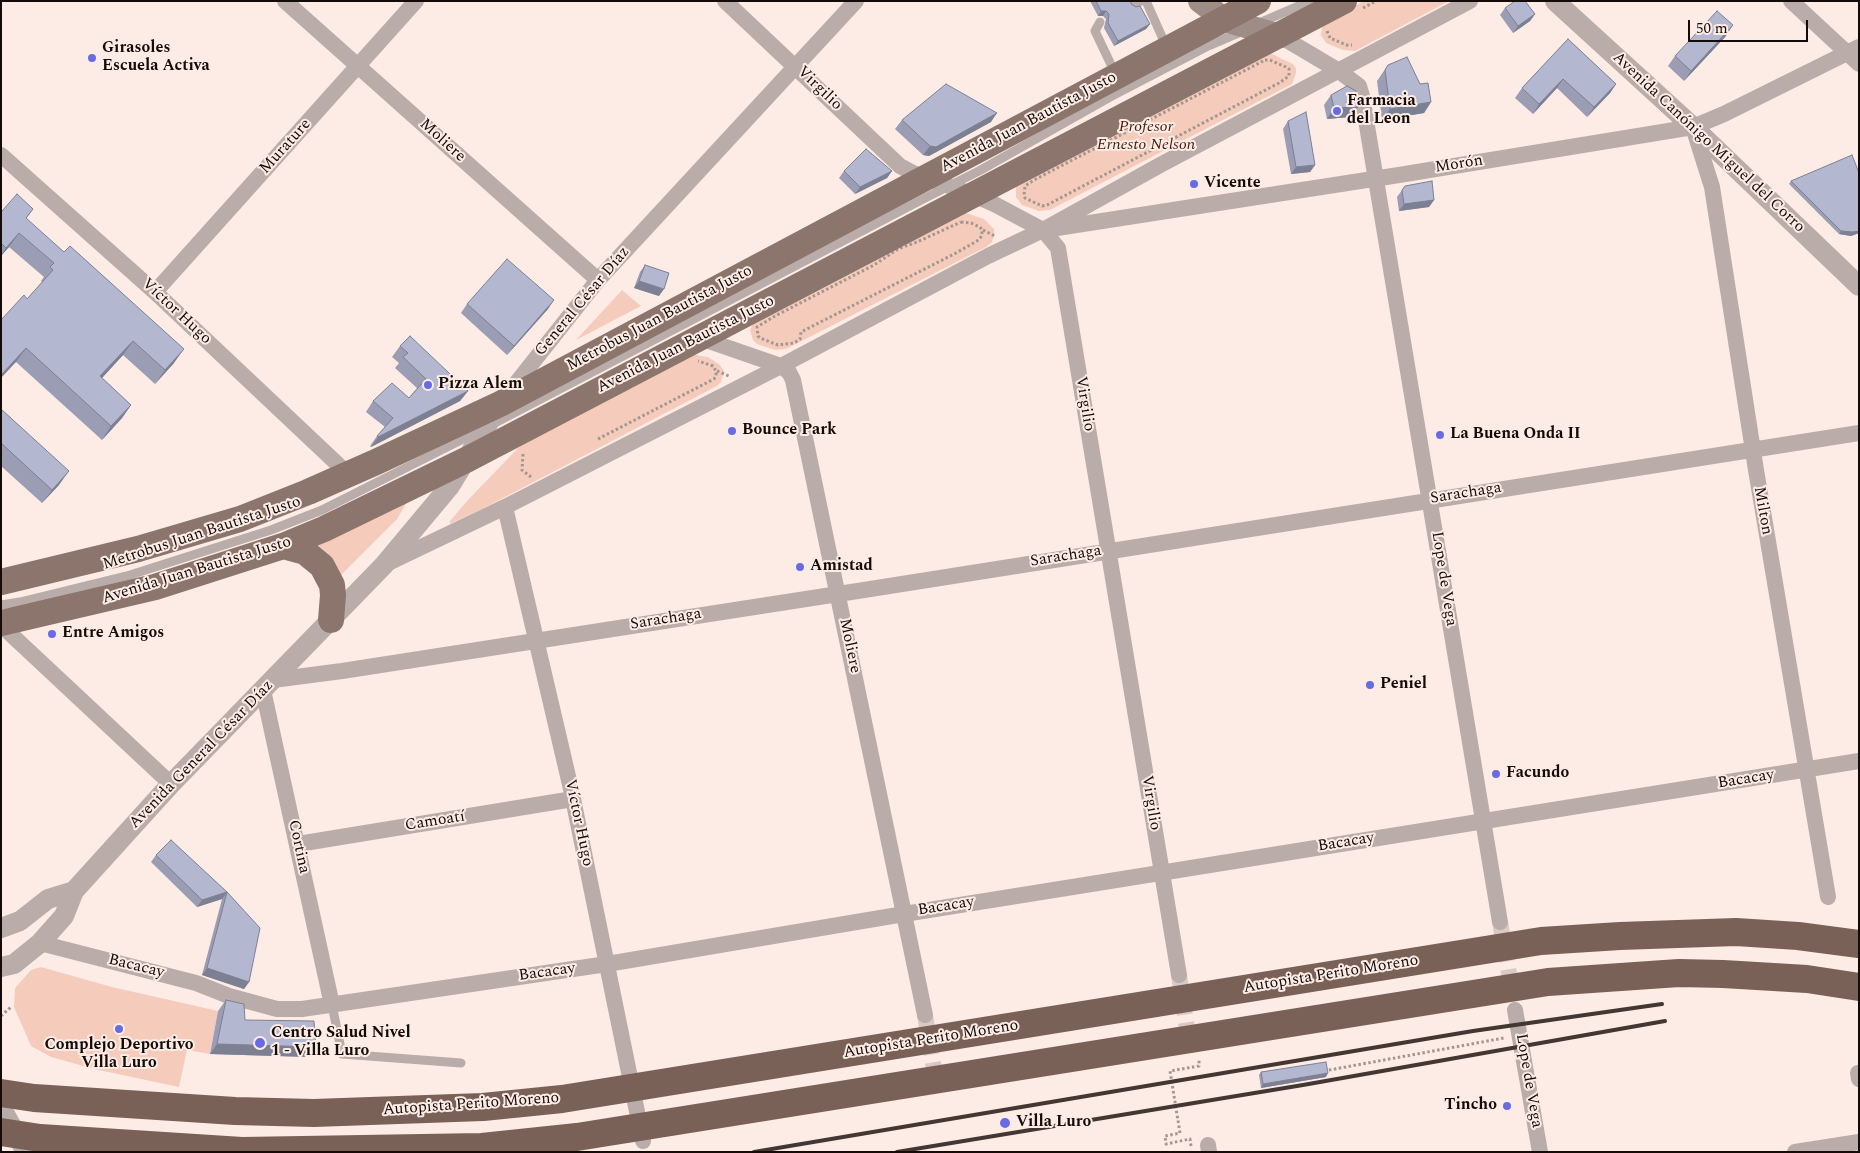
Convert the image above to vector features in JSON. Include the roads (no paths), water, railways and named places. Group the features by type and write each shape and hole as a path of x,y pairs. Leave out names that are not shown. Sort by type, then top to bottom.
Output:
{"highway":[{"name":"Autopista Perito Moreno","path":"1,1093 34,1098 235,1112 314,1112 483,1107 571,1098 1541,941 1736,932 1798,936 1859,944"},
{"path":"1,1132 40,1138 242,1150 482,1147 577,1137 1548,982 1679,974 1723,974 1807,979 1859,987"}],"main road":[{"path":"1200,1 1225,20 1280,36"},
{"name":"Avenida Juan Bautista Justo","path":"1,582 138,549 240,518 308,492 500,404 938,182 1116,76 1258,1"},
{"name":"Avenida Juan Bautista Justo","path":"1,624 154,587 283,546 324,530 695,350 974,195 1344,1"},
{"path":"283,546 305,552 322,566 328,575 332,590 331,620"}],"street":[{"name":"Moliere","path":"285,1 598,280"},
{"name":"Murature","path":"155,292 416,1"},
{"name":"Virgilio","path":"725,1 900,166 913,174 974,195 1043,230 1058,248 1178,974"},
{"name":"General César Díaz","path":"331,620 384,564 450,486 500,404 598,280 856,1"},
{"path":"384,564 505,507 782,366 988,256 1043,230 1170,159 1470,1"},
{"name":"Avenida Canónigo Miguel del Corro","path":"1555,1 1851,268 1859,286"},
{"path":"1791,1 1853,50 1859,64"},
{"name":"Lope de Vega","path":"1280,36 1339,71 1359,86 1362,96 1500,922"},
{"name":"Morón","path":"1043,230 1693,127 1724,114 1853,50"},
{"name":"Milton","path":"1693,127 1712,187 1752,450 1828,897"},
{"name":"Víctor Hugo","path":"1,155 155,292 348,474"},
{"path":"695,350 782,366"},
{"name":"Moliere","path":"782,366 789,372 793,380 925,1015"},
{"name":"Sarachaga","path":"268,685 342,671 536,640 1859,433"},
{"name":"Víctor Hugo","path":"505,507 573,799 643,1141"},
{"name":"Avenida General César Díaz","path":"1,967 14,964 40,943 64,916 74,891 171,784 331,620"},
{"path":"1,624 171,784"},
{"name":"Cortina","path":"268,685 298,844 332,1005"},
{"name":"Bacacay","path":"40,943 196,983 229,996 277,1009 302,1009 607,964 904,914 1859,762"},
{"name":"Camoatí","path":"298,844 573,799"},
{"path":"1,928 20,921 48,898 74,891"},
{"name":"Lope de Vega","path":"1515,1010 1540,1152"},
{"path":"1,1107 26,1152"},
{"path":"1795,1152 1859,1142"}],"lane":[{"path":"1146,1 1163,39 1173,46"},
{"name":"Metrobus Juan Bautista Justo","path":"1,606 130,575 271,530 322,510 485,429 938,182 1033,141 1110,97 1208,46 1310,1"},
{"path":"1100,22 1095,31 1116,76"},
{"path":"332,1005 342,1054 461,1063"}],"tunnel":[{"path":"1500,922 1513,996"},
{"path":"1179,975 1188,1036"},
{"path":"925,1015 934,1069"}],"railway":[{"path":"754,1152 1473,1031 1662,1004"},
{"path":"897,1152 1303,1085 1665,1021"}],"place":[{"name":"Girasoles Escuela Activa","path":"92,58"},
{"name":"Farmacia del Leon","path":"1337,111"},
{"name":"Vicente","path":"1194,184"},
{"name":"Pizza Alem","path":"428,385"},
{"name":"Bounce Park","path":"732,431"},
{"name":"La Buena Onda II","path":"1440,435"},
{"name":"Amistad","path":"800,567"},
{"name":"Entre Amigos","path":"52,634"},
{"name":"Peniel","path":"1370,685"},
{"name":"Facundo","path":"1496,774"},
{"name":"Complejo Deportivo Villa Luro","path":"119,1029"},
{"name":"Centro Salud Nivel 1 - Villa Luro","path":"260,1043"},
{"name":"Tincho","path":"1507,1106"},
{"name":"Villa Luro","path":"1005,1123"}],"park label":[{"name":"Profesor Ernesto Nelson","path":"1146,137"}]}
